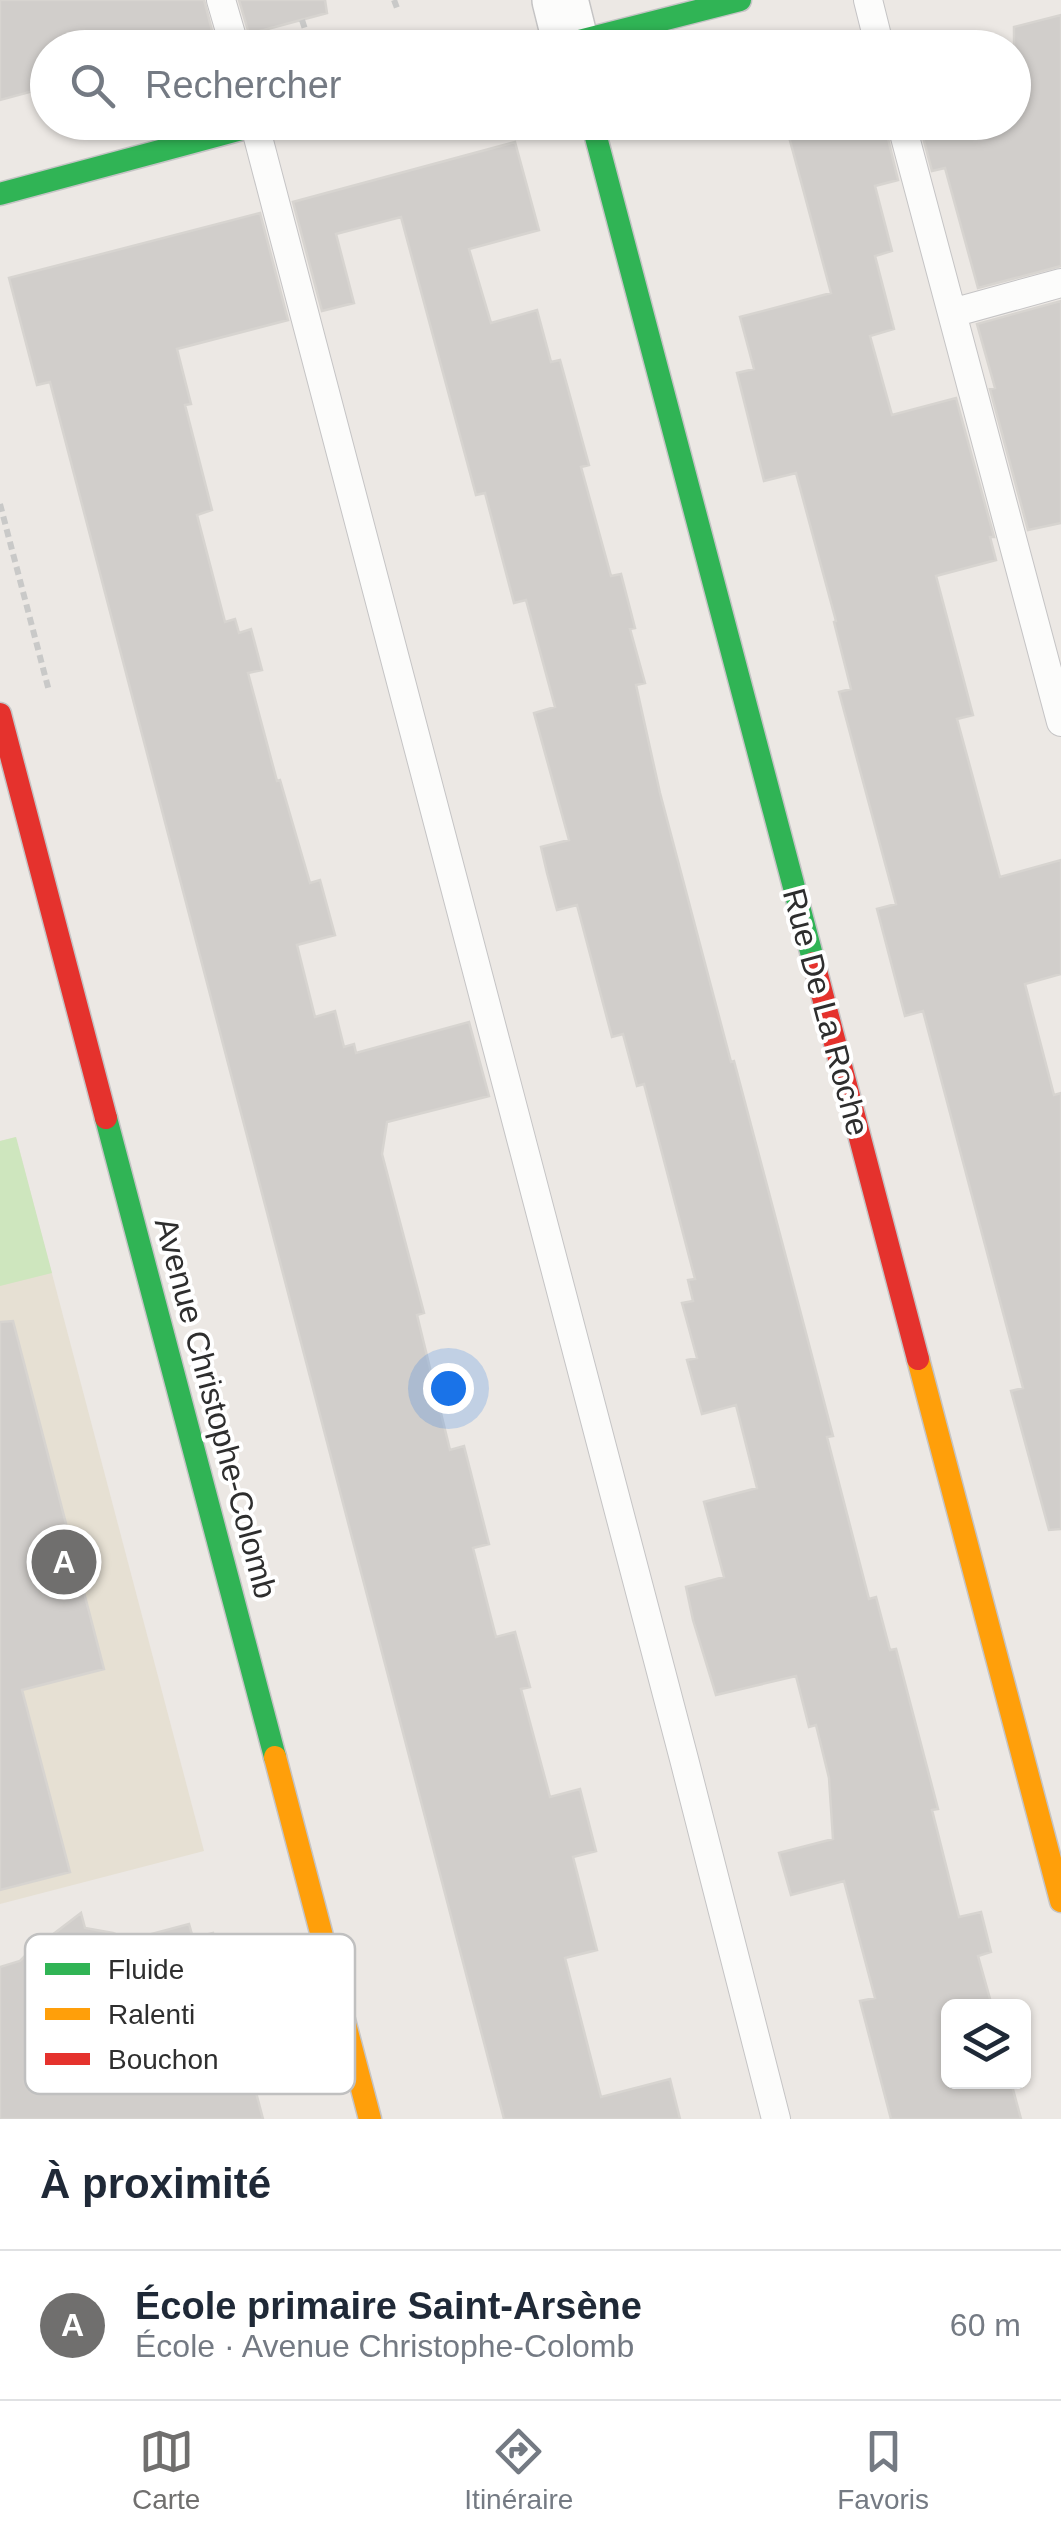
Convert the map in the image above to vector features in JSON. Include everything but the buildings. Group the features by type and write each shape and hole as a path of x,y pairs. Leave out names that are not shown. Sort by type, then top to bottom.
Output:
{"main road":[{"path":"589,30 740,0"},
{"path":"0,194 200,140"},
{"name":"Rue De La Roche","path":"597,140 1061,1901"},
{"name":"Avenue Christophe-Colomb","path":"0,714 321,1934"},
{"name":"Avenue Christophe-Colomb","path":"355,2062 370,2119"}],"lane":[{"path":"221,0 230,30"},
{"path":"868,0 876,30"},
{"path":"263,140 776,2119"},
{"path":"906,140 1061,722"},
{"path":"952,313 1061,283"}],"path":[{"path":"302,20 305,30"}],"shaded area":[{"path":"16,1137 204,1851 0,1904 0,1141"}],"green space":[{"path":"16,1137 52,1273 0,1286 0,1141"}],"traffic: fast":[{"path":"622,30 740,0"},
{"path":"0,194 201,140"},
{"path":"597,140 814,963"},
{"path":"106,1118 275,1757"}],"traffic: slow":[{"path":"918,1359 1061,1901"},
{"path":"275,1757 321,1934"},
{"path":"355,2062 370,2119"}],"traffic: jam":[{"path":"0,714 106,1118"},
{"path":"814,963 918,1359"}],"place":[{"name":"École primaire Saint-Arsène","path":"64,1562"}]}
